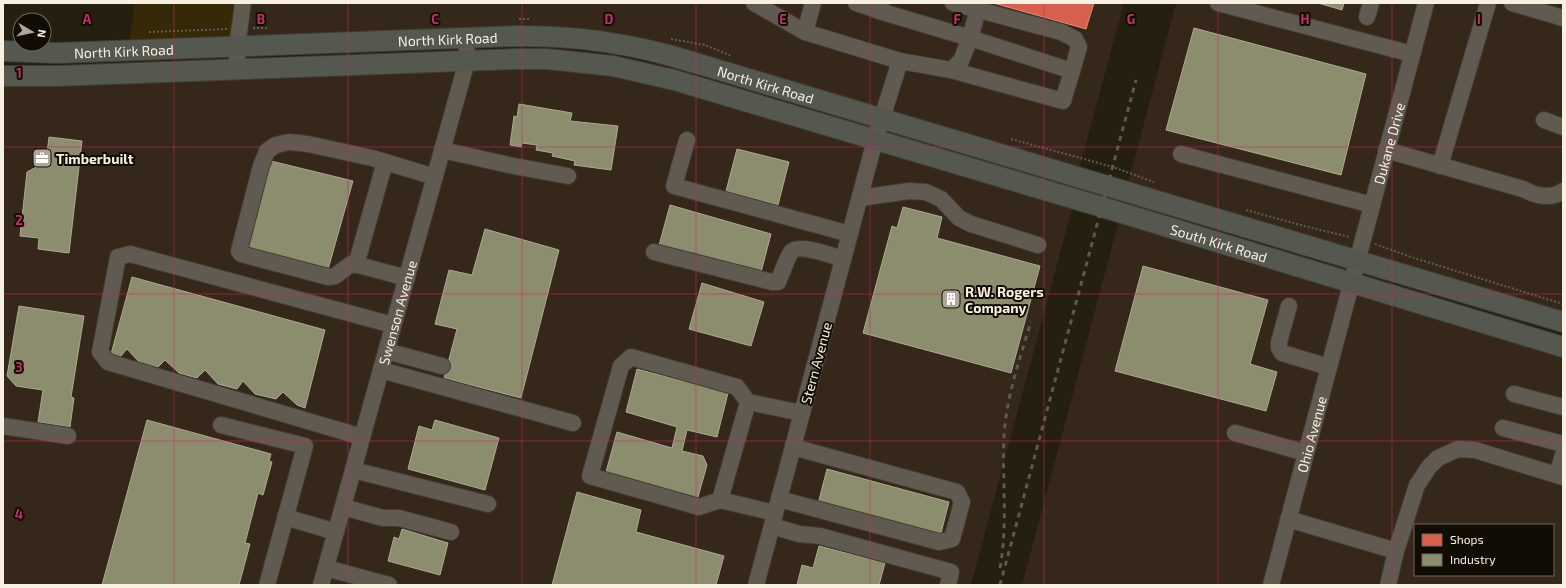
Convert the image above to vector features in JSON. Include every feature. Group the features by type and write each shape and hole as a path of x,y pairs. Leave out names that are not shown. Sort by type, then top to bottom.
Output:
{"main road":[{"name":"North Kirk Road","path":"3,51 58,53 548,36 617,44 646,50 882,119"},
{"name":"North Kirk Road","path":"3,76 57,76 547,59 613,66 681,82 875,140"},
{"name":"South Kirk Road","path":"882,119 1563,322"},
{"name":"South Kirk Road","path":"875,140 1109,209 1563,347"}],"street":[{"path":"237,69 237,46 243,3"},
{"path":"754,3 805,32 900,61 951,70 1063,101 1079,47 1075,39 1061,32 953,3"},
{"path":"805,32 813,3"},
{"path":"856,3 872,8 880,7 1072,71"},
{"path":"1218,3 1412,54"},
{"name":"Dukane Drive","path":"1351,283 1426,3"},
{"path":"1440,166 1488,3"},
{"path":"1512,3 1563,18"},
{"path":"951,70 962,61 978,10"},
{"name":"Swenson Avenue","path":"321,585 467,61 466,38"},
{"name":"Stern Avenue","path":"756,585 875,140 900,61"},
{"path":"1544,120 1563,127"},
{"path":"687,140 674,186 850,234"},
{"path":"407,278 351,264 335,276 328,277 241,254 239,252 267,151 276,145 289,142 308,144 385,162 434,177"},
{"path":"442,150 568,176"},
{"path":"1386,150 1523,189 1538,195 1553,196 1563,191"},
{"path":"1181,154 1372,206"},
{"path":"356,265 385,162"},
{"path":"860,198 909,191 926,192 940,199 959,218 965,221 1038,245"},
{"path":"654,252 772,282 778,282 791,252 797,248 843,259"},
{"path":"362,437 108,362 100,352 118,257 130,254 394,325"},
{"name":"Ohio Avenue","path":"1271,585 1351,283"},
{"path":"1289,306 1279,342 1279,348 1282,352 1329,367"},
{"path":"386,351 442,366"},
{"path":"793,447 957,492 962,502 952,539 939,542 775,513 720,500 700,507 590,476 621,366 631,357 737,387 748,402 802,413"},
{"path":"381,370 573,423"},
{"path":"1514,394 1563,407"},
{"path":"720,500 748,402"},
{"path":"221,425 305,446 267,585"},
{"path":"3,426 68,436"},
{"path":"1503,428 1563,444"},
{"path":"1235,433 1306,453"},
{"path":"1388,585 1396,551 1417,485 1429,467 1438,458 1458,449 1475,450 1560,476 1563,455"},
{"path":"353,470 488,504"},
{"path":"343,507 383,518 399,518 452,532"},
{"path":"775,513 799,534 820,536 952,572 948,585"},
{"path":"285,517 336,532"},
{"path":"1288,519 1396,551"},
{"path":"326,568 389,585"}],"shaded area":[{"path":"135,3 236,3 230,42 129,45"},
{"path":"250,3 1124,3 1079,170 667,48 244,39"},
{"path":"1176,3 1563,3 1563,313 1128,183"},
{"path":"458,68 314,585 3,585 3,83"},
{"path":"470,68 602,71 671,87 1073,205 971,585 327,585"},
{"path":"1119,220 1563,352 1563,585 1022,585"}],"building: Shops":[{"path":"993,3 1094,3 1086,29"}],"building: Industry":[{"path":"1318,3 1344,3 1342,10"},
{"path":"1194,28 1366,74 1341,175 1166,130"},
{"path":"519,104 572,113 570,121 618,126 611,170 574,165 575,161 552,156 553,153 536,150 537,145 522,143 521,147 510,145 514,116 517,117"},
{"path":"49,137 82,141 69,253 38,249 39,238 20,236 27,172 46,162"},
{"path":"737,149 789,162 778,205 726,191"},
{"path":"271,161 353,181 327,273 246,251"},
{"path":"670,205 771,234 760,276 658,249"},
{"name":"R.W. Rogers Company","path":"903,207 942,217 937,238 1040,266 1011,373 863,333 892,226 897,228"},
{"path":"485,229 559,250 521,398 444,378 457,329 435,324 449,270 472,275"},
{"path":"1143,266 1268,300 1250,364 1277,372 1266,411 1115,371"},
{"path":"132,277 325,330 305,408 297,405 283,392 276,399 255,394 243,381 237,389 218,384 205,370 197,378 179,373 165,360 158,367 140,363 127,349 120,357 111,354"},
{"path":"702,283 764,302 751,346 689,329"},
{"path":"19,306 84,316 71,397 74,398 70,427 38,422 43,390 16,386 7,376"},
{"path":"637,369 728,393 717,437 687,430 682,451 703,456 707,465 696,504 604,479 617,432 672,448 677,427 626,412"},
{"path":"147,420 271,454 269,461 272,462 263,495 258,493 245,543 250,544 239,585 102,585"},
{"path":"435,420 499,438 485,490 408,469 419,426 432,430"},
{"path":"827,469 949,502 940,537 818,504"},
{"path":"577,492 641,510 636,532 724,556 716,585 552,585"},
{"path":"402,529 448,543 440,575 388,561 394,537 399,539"},
{"path":"819,546 885,563 879,585 797,585 802,565 813,568"}],"railway":[{"path":"1000,585 1136,80"},
{"path":"1000,568 1004,535 1005,422 1014,378 1031,321"}],"place":[{"name":"Timberbuilt","path":"42,158"},
{"name":"R.W. Rogers Company","path":"951,299"}]}
